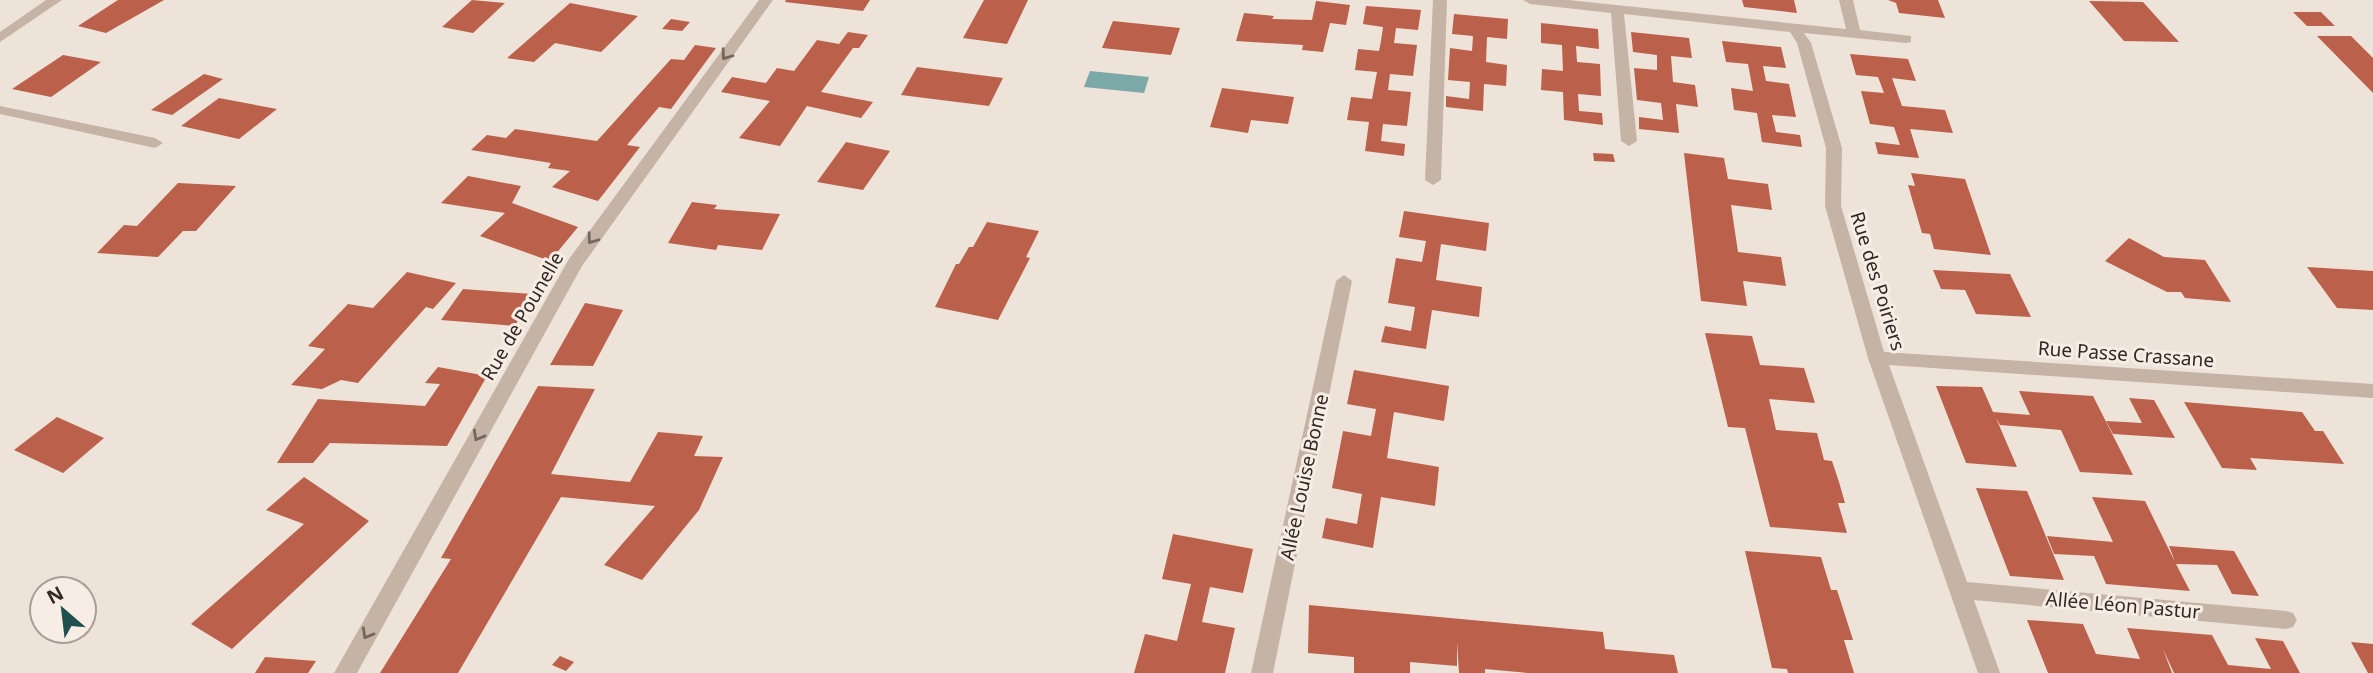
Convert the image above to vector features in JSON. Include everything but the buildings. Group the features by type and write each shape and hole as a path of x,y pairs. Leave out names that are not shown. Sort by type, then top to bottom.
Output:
{"street":[{"path":"0,38 55,0"},
{"name":"Rue de Pounelle","path":"345,673 575,263 766,0"},
{"path":"1433,180 1440,0"},
{"path":"1530,0 1906,39"},
{"path":"1846,0 1854,34"},
{"path":"1617,9 1629,141"},
{"name":"Rue des Poiriers","path":"1794,28 1804,43 1834,148 1833,206 1877,358 1989,673"},
{"path":"0,110 155,143"},
{"name":"Allée Louise Bonne","path":"1262,673 1344,281"},
{"name":"Rue Passe Crassane","path":"1877,358 2373,391"},
{"name":"Allée Léon Pastur","path":"1960,590 2286,620"}],"water":[{"path":"1090,71 1149,77 1144,93 1084,87"}]}
